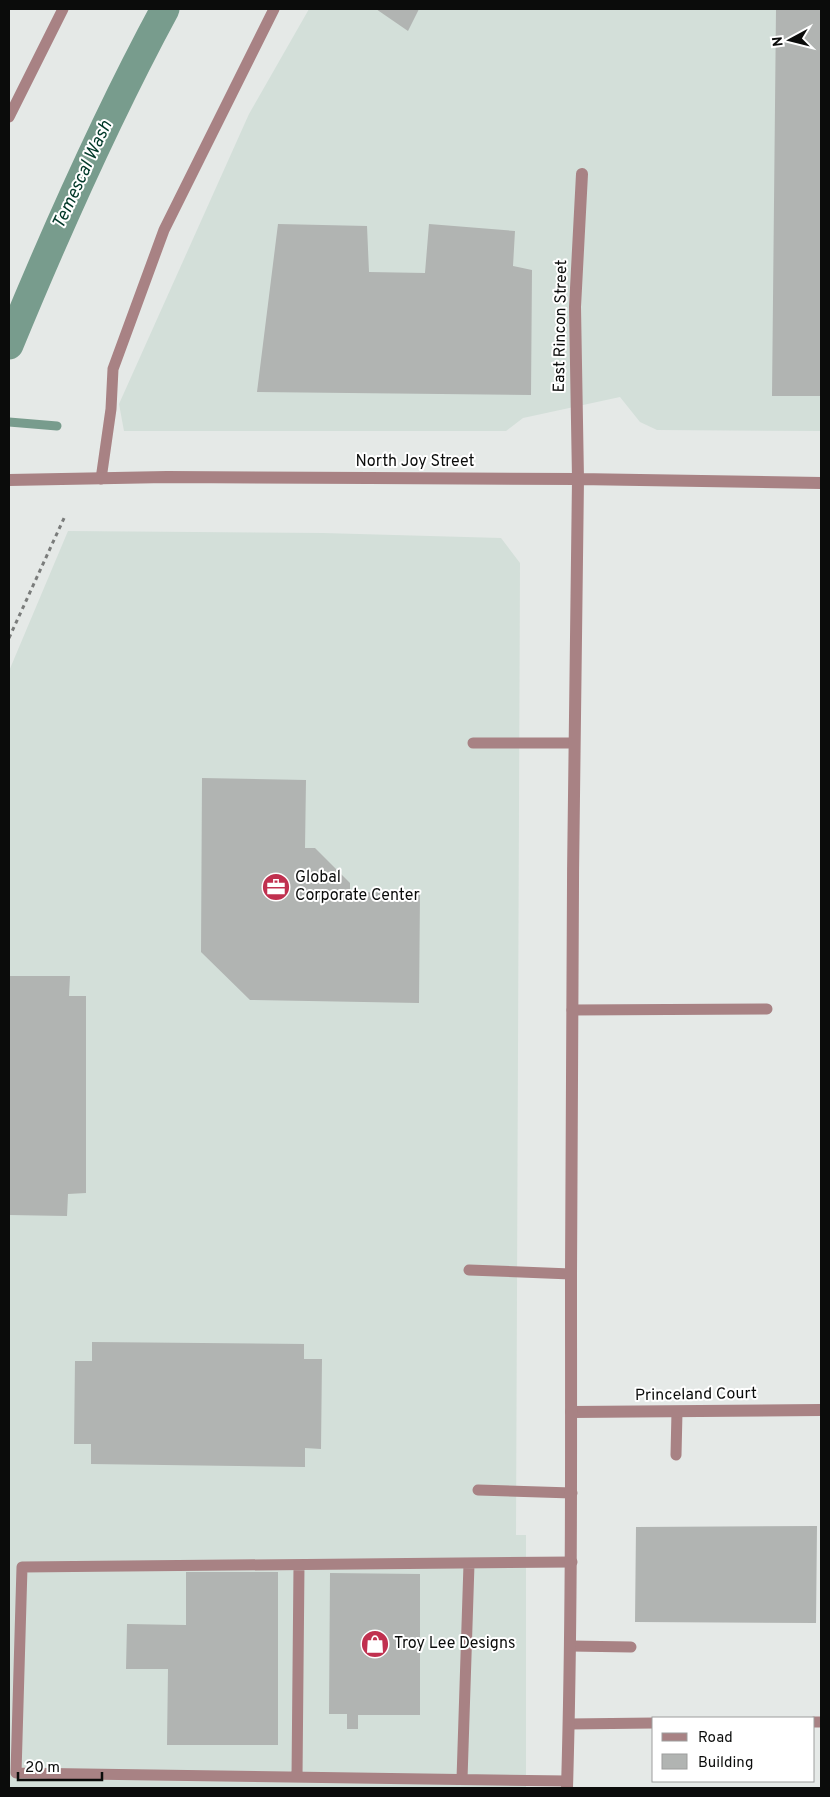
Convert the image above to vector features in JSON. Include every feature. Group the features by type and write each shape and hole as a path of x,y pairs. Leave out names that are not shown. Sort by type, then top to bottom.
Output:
{"street":[{"name":"East Rincon Street","path":"567,1785 572,1562 572,1010 578,479 575,306 582,174"},
{"name":"North Joy Street","path":"9,480 196,478 578,479 821,483"},
{"name":"Princeland Court","path":"572,1412 821,1410"}],"lane":[{"path":"9,117 63,9"},
{"path":"101,479 111,409 113,369 164,230 274,9"},
{"path":"473,743 574,743"},
{"path":"572,1010 767,1009"},
{"path":"469,1270 571,1274"},
{"path":"676,1455 677,1412"},
{"path":"478,1490 572,1493"},
{"path":"567,1785 462,1780 16,1773 14,1669 22,1567 572,1562"},
{"path":"462,1780 468,1564"},
{"path":"297,1777 299,1565"},
{"path":"571,1646 631,1647"},
{"path":"569,1724 652,1723"}],"path":[{"path":"9,638 65,516"}],"shaded area":[{"path":"309,9 821,9 821,431 657,430 640,422 620,397 523,418 506,431 124,431 119,404 249,114"},
{"path":"68,531 323,533 501,538 520,563 516,1535 526,1535 526,1788 9,1788 9,671"}],"building":[{"path":"376,9 419,9 408,31"},
{"path":"776,9 821,9 821,396 772,396"},
{"path":"278,224 367,226 369,272 425,273 429,224 515,231 513,266 532,270 531,395 257,392"},
{"name":"Global Corporate Center","path":"202,778 306,780 305,848 315,848 350,883 350,892 420,893 419,1003 250,1000 201,952"},
{"path":"9,976 70,976 69,996 86,996 86,1193 68,1194 67,1216 9,1215"},
{"path":"92,1342 304,1344 304,1359 322,1359 321,1449 305,1448 305,1467 91,1464 91,1444 74,1444 75,1361 92,1361"},
{"path":"817,1526 816,1623 635,1622 636,1527"},
{"path":"186,1572 278,1572 278,1745 167,1745 168,1669 126,1669 127,1624 186,1625"},
{"name":"Troy Lee Designs","path":"330,1573 420,1574 420,1715 358,1715 358,1729 347,1729 347,1714 329,1714"}],"waterway":[{"name":"Temescal Wash","path":"9,345 82,175 122,91 165,9"},
{"path":"9,422 57,426"}],"place":[{"name":"Global Corporate Center","path":"276,887"},
{"name":"Troy Lee Designs","path":"375,1644"}]}
